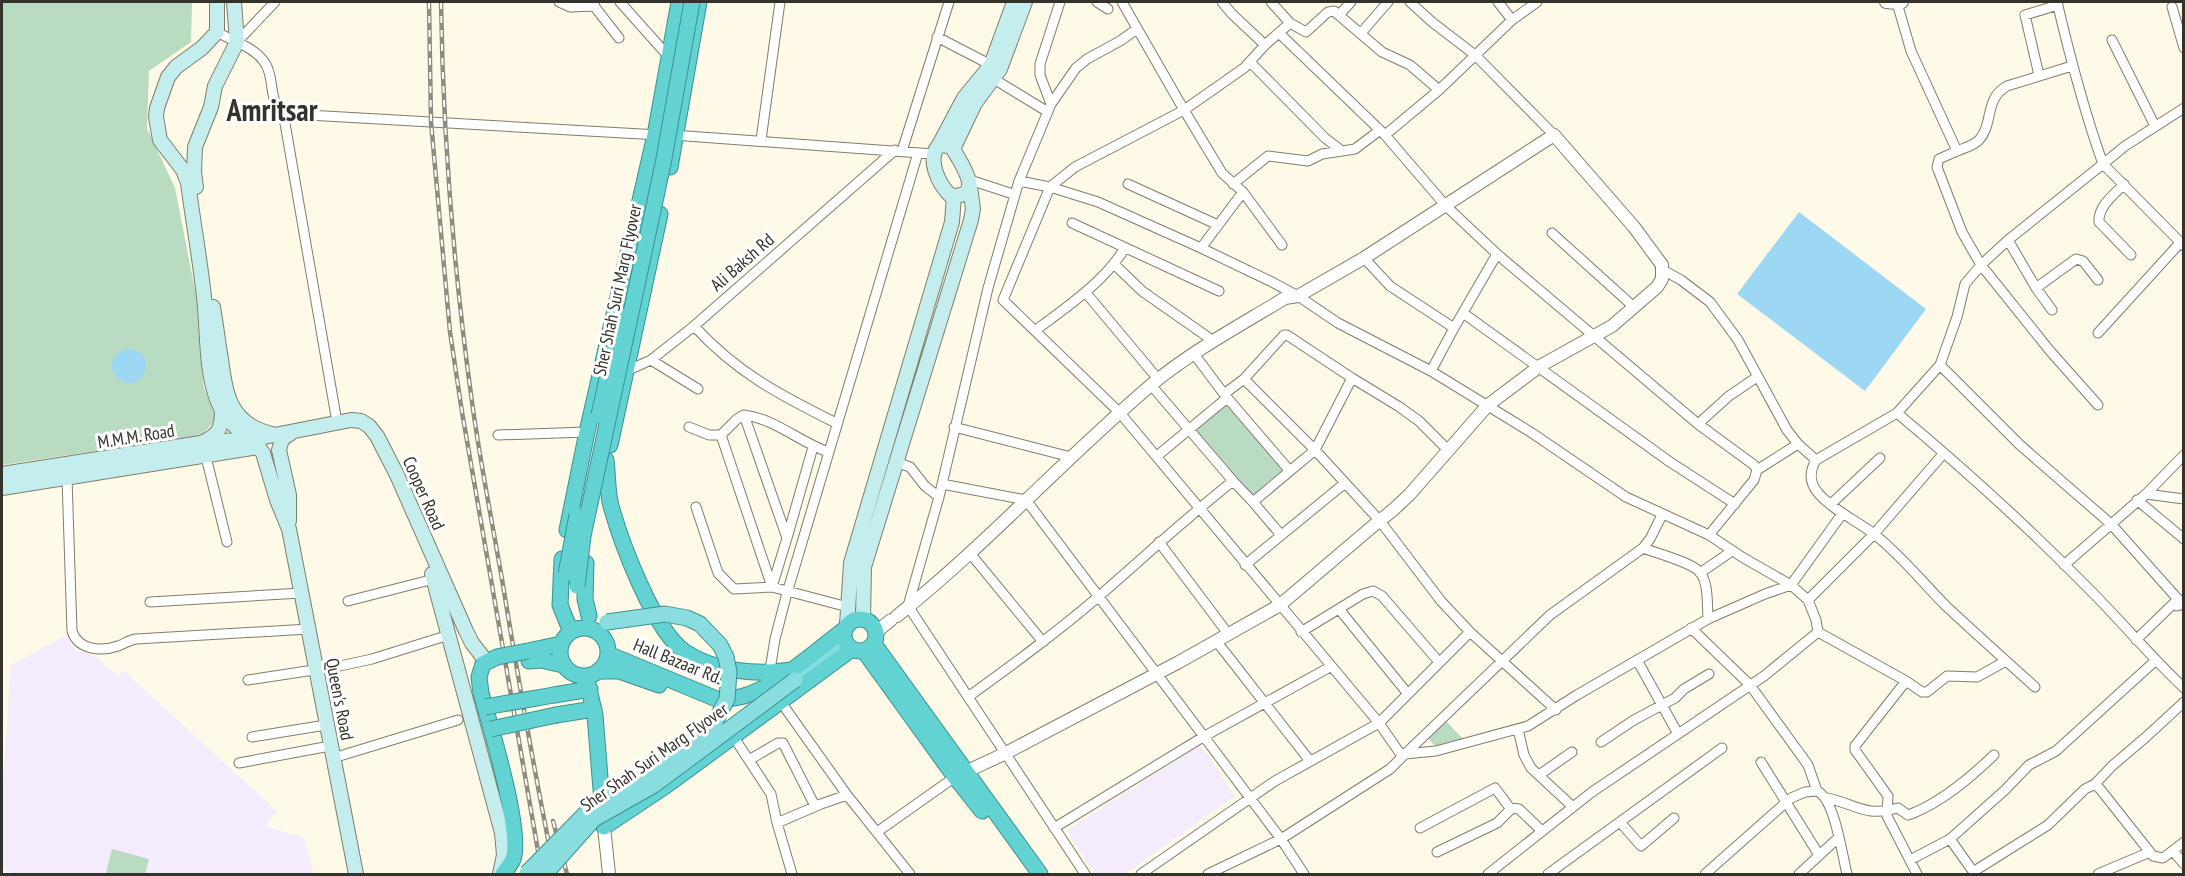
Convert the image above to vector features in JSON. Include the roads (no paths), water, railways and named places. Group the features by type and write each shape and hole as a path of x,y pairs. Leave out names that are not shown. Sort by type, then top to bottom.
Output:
{"highway":[{"path":"571,632 563,613 560,596 562,563 587,432 655,135 679,2"},
{"name":"Sher Shah Suri Marg Flyover","path":"563,613 566,574 578,510 655,163 684,2"},
{"name":"Sher Shah Suri Marg Flyover","path":"589,616 579,601 577,586 583,536 663,164 692,2"},
{"path":"589,616 585,599 586,562 676,135 699,2"},
{"path":"606,460 611,506 638,581 661,625 684,651 707,662 769,679"},
{"path":"864,619 851,621 857,639 1040,874"},
{"path":"563,665 559,651 561,644 571,632 583,628 598,632 607,646 608,654 606,662 591,679 604,827 667,786 780,702 857,639"},
{"path":"501,874 513,865 515,850 513,822 479,677 494,660 529,656 561,644"},
{"name":"Hall Bazaar Rd.","path":"608,654 719,700 748,695 769,679 793,675"},
{"path":"529,656 563,665 575,675 591,679"},
{"name":"Hall Bazaar Rd.","path":"483,700 554,694 619,671 713,707 728,739"},
{"path":"491,729 594,709"},
{"path":"960,774 979,807 1027,874"}],"main road":[{"path":"217,2 217,32 202,48 176,67 168,77 163,87 156,117 160,140 183,170 188,183 204,296 210,369 218,403 230,423 254,443"},
{"path":"234,2 237,42 215,86 211,107 195,147 194,172 227,396 242,420 259,431 277,435"},
{"path":"990,72 1014,2"},
{"path":"954,197 947,192 934,167 964,98 1004,59 1025,2"},
{"path":"864,619 864,567 973,209 970,184 942,149"},
{"path":"954,197 964,194 970,184"},
{"path":"857,639 848,607 851,563 952,222 954,197"},
{"path":"204,450 219,431 222,410"},
{"name":"Cooper Road","path":"277,435 351,420 361,421 369,426 377,436 397,475 469,637 494,660"},
{"name":"Queen's Road","path":"288,529 289,495 279,450 282,439 294,431"},
{"name":"M.M.M. Road","path":"2,474 254,443 277,435"},
{"name":"Queen's Road","path":"254,443 267,461 277,500 288,529 356,874"},
{"name":"M.M.M. Road","path":"2,488 68,478 204,450"},
{"path":"421,531 501,833 504,855 501,874"},
{"name":"Sher Shah Suri Marg Flyover","path":"526,874 588,811 646,776 698,739 716,720 728,699 729,672 726,657 716,639 700,624 687,618 665,614 607,621 599,621 589,616"},
{"name":"Sher Shah Suri Marg Flyover","path":"545,874 594,819 654,784 793,675 857,639"}],"street":[{"path":"237,42 275,2"},
{"path":"559,2 570,7 593,4 619,38"},
{"path":"620,2 669,57"},
{"path":"761,140 780,2"},
{"path":"898,150 949,2"},
{"path":"1050,108 1040,75 1040,64 1059,2"},
{"path":"1097,2 1108,9"},
{"path":"1122,2 1222,172 1243,192 1282,245"},
{"path":"1222,2 1265,45"},
{"path":"1271,2 1290,23 1307,32 1330,11 1334,11 1382,52 1410,65 1439,90"},
{"path":"1339,15 1351,2"},
{"path":"1360,33 1388,2"},
{"path":"877,832 960,774 1004,754 1156,674 1280,605 1410,494 1488,405 1540,366 1612,326 1657,287 1662,279 1662,265 1634,227 1554,135 1475,55 1410,2"},
{"path":"1498,2 1512,21"},
{"path":"1233,184 1268,156 1308,161 1322,153 1355,149 1383,132 1439,90 1512,21 1537,2"},
{"path":"1895,2 1911,51 1957,151"},
{"path":"2039,75 2025,15 2058,3 2072,66 2103,164 2182,245 2098,333"},
{"path":"2172,7 2184,48"},
{"path":"1004,300 1050,187 1075,167 1184,110 1236,74 1290,23"},
{"path":"1084,874 908,606 939,497 988,288 1018,180 1050,108 1081,63 1137,29"},
{"path":"217,32 256,54 265,63 276,105 283,112 300,116 761,140 918,153 942,149"},
{"path":"1279,33 1383,132 1446,206 1497,254 1593,337 1698,424 1751,462 1757,470"},
{"path":"938,37 1050,108"},
{"path":"2112,40 2155,126"},
{"path":"1250,62 1324,138 1342,151"},
{"path":"2072,66 1999,90 1993,99 1980,139 1939,159 1937,167 1962,232 1981,265 2050,351 2098,405"},
{"path":"2035,687 1946,605 1874,534 1842,514 1818,493 1810,474 1816,460 1897,412 1940,365 1957,317 1965,284 1981,265 2008,240 2103,164 2184,108"},
{"path":"283,112 337,422"},
{"path":"857,639 894,618 1155,382 1212,340 1285,298 1298,296 1364,258 1554,135"},
{"name":"Ali Baksh Rd","path":"599,379 627,371 651,360 694,326 898,150"},
{"path":"910,874 847,795 780,702 769,679 775,639 787,592 918,153"},
{"path":"1018,180 1098,202 1201,248 1298,296 1338,323 1431,371 1532,433 1608,487 1662,515 1709,535 1791,585 1808,600 1818,632"},
{"path":"970,184 1013,194"},
{"path":"1128,184 1218,225"},
{"path":"2124,184 2102,208 2099,222 2131,255"},
{"path":"1201,248 1243,192"},
{"path":"1072,223 1219,291"},
{"path":"1552,233 1635,308"},
{"path":"2008,240 2036,288 2052,310"},
{"path":"1036,330 1086,293 1115,265 1125,248"},
{"path":"1431,371 1497,254"},
{"path":"1364,258 1390,286 1454,328"},
{"path":"2036,288 2076,259 2083,261 2098,280"},
{"path":"1115,265 1142,291 1212,340"},
{"path":"1663,270 1682,280 1710,303 1738,340 1787,430 1798,444 1816,460"},
{"path":"988,288 1036,330 1120,413 1379,723 1396,750 1405,754 1436,751 1535,723 1691,628 1765,594 1791,585 1842,514"},
{"path":"1086,293 1190,429 1281,536"},
{"path":"1462,313 1540,366 1670,462 1734,504"},
{"path":"694,326 725,356 777,394 836,423"},
{"path":"1157,456 1244,379 1285,335 1398,406 1419,422 1448,450"},
{"path":"1194,354 1226,396 1289,470"},
{"path":"651,360 698,389"},
{"path":"1940,365 2020,445 2111,524 2181,600 2177,606 2174,603 2136,640"},
{"path":"1698,424 1729,396 1757,376"},
{"path":"1253,502 1315,450 1352,378"},
{"path":"1244,379 1315,450 1380,521 1441,601 1470,632 1556,710"},
{"path":"1897,412 2064,564 2155,661 2184,688"},
{"path":"689,427 709,435 721,435 736,419 744,416 759,418 813,447 828,452"},
{"path":"744,416 787,538"},
{"path":"954,427 1071,457"},
{"path":"498,435 587,432"},
{"path":"721,435 772,587"},
{"path":"1709,535 1754,480 1757,470 1798,444"},
{"path":"772,587 813,447"},
{"path":"204,450 227,542"},
{"path":"1808,600 1874,534 1944,453"},
{"path":"2064,564 2146,494 2184,455"},
{"path":"1831,504 1880,458"},
{"path":"896,462 910,467 925,486 939,497"},
{"path":"68,478 72,631 73,636 81,645 93,649 114,648 136,639 309,629"},
{"path":"968,697 1098,597 1159,542 1233,481"},
{"path":"1245,565 1345,483"},
{"path":"942,484 1026,500 1281,839 1304,874"},
{"path":"2146,494 2184,499"},
{"path":"2138,500 2184,539"},
{"path":"696,507 718,573 734,589 772,587 848,607"},
{"path":"1208,874 1281,839 1390,769 1550,615 1642,548 1650,539 1662,515"},
{"path":"1159,542 1264,702 1310,761"},
{"path":"1642,548 1690,566 1700,573 1705,589 1708,619"},
{"path":"1700,573 1732,551"},
{"path":"969,552 1042,642"},
{"path":"348,601 434,579"},
{"path":"1301,632 1368,591 1378,593 1439,662"},
{"path":"150,602 302,593"},
{"path":"1338,609 1408,694"},
{"path":"1691,628 1750,685 1808,765 1817,791 1827,798 1868,812 1886,812 1898,808 1908,815 1929,806 1977,771 1994,755"},
{"path":"1141,874 1249,799 1310,761 1379,723 1470,632"},
{"path":"1818,632 1922,692 1927,692 1947,676 1977,677 2006,661"},
{"path":"1488,874 1573,807 1750,685 1818,632"},
{"path":"248,680 372,659 449,635"},
{"path":"1638,660 1678,734"},
{"path":"1910,860 1950,839 2005,790 2029,765 2056,751 2155,661"},
{"path":"1054,828 1203,737 1330,666"},
{"path":"1601,742 1709,674"},
{"path":"1906,681 1854,746 1888,796 1889,805 1886,812 1917,874"},
{"path":"1950,839 1967,865 1972,870 1976,870 2049,825 2085,789 2095,784 2184,702"},
{"path":"239,763 332,752 458,720"},
{"path":"252,736 326,725"},
{"path":"1518,729 1527,762 1573,807"},
{"path":"728,739 749,760 771,794 792,874"},
{"path":"749,760 778,743 785,744 815,806"},
{"path":"1548,874 1722,748"},
{"path":"1539,776 1572,752"},
{"path":"1761,762 1819,855"},
{"path":"2095,784 2150,852 2158,858 2163,858 2184,842"},
{"path":"1420,828 1495,788 1511,810"},
{"path":"1705,874 1786,802 1799,794 1817,791"},
{"path":"777,823 847,795"},
{"path":"1827,798 1847,874"},
{"path":"1437,852 1497,823 1511,810 1519,809 1542,831"},
{"path":"1620,822 1641,846 1674,818"},
{"path":"604,827 609,874"},
{"path":"1799,874 1838,838"},
{"path":"2173,851 2184,864"},
{"path":"2098,874 2150,852"}],"water":[{"path":"1799,212 1926,309 1865,391 1737,294"},
{"path":"129,349 141,354 146,366 141,378 129,383 117,378 112,366 117,354"}],"railway":[{"path":"429,2 431,122 450,332 542,874"},
{"path":"441,2 447,155 466,358 483,473 555,874"},
{"path":"553,821 567,874"}],"district":[{"name":"Amritsar","path":"272,109"}]}
